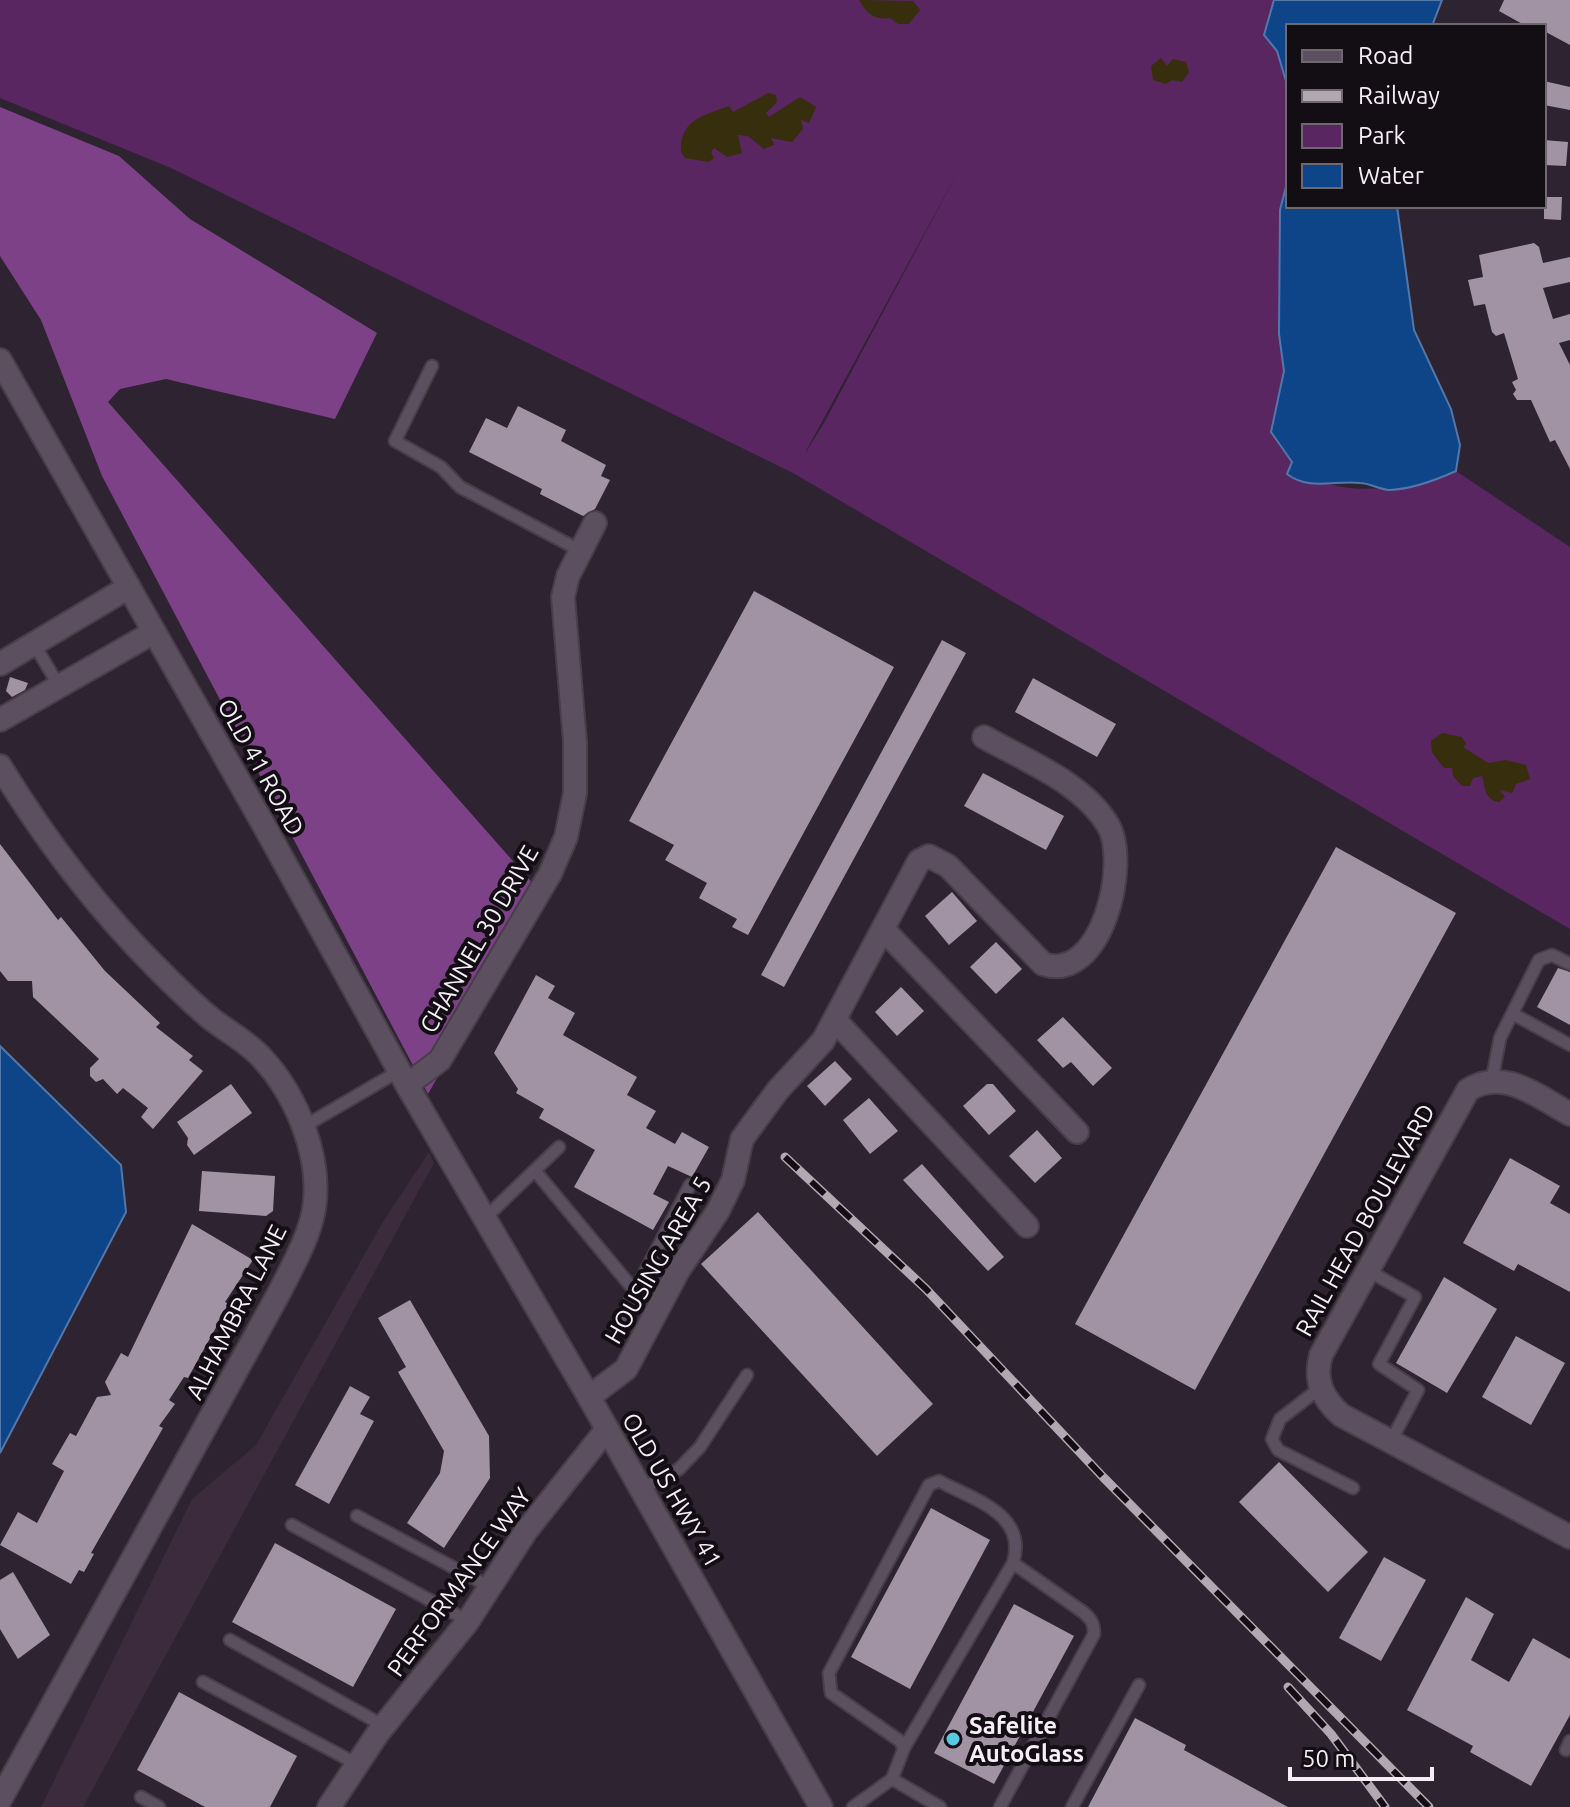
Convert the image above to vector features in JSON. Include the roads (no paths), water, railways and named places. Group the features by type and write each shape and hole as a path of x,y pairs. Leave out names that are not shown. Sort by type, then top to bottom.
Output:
{"street":[{"name":"OLD 41 ROAD","path":"0,360 479,1210"},
{"name":"CHANNEL 30 DRIVE","path":"403,1078 440,1060 550,874 566,837 575,793 575,742 563,597 595,523"},
{"path":"0,664 129,587"},
{"path":"0,720 154,632"},
{"name":"HOUSING AREA 5","path":"589,1397 626,1369 678,1271 718,1211 733,1180 742,1139 778,1090 812,1057 835,1020 919,861 929,856 948,866 1043,964 1059,967 1073,964 1096,939 1116,872 1114,838 1109,827 1085,796 984,737"},
{"name":"ALHAMBRA LANE","path":"0,766 75,875 155,966 209,1017 262,1057 288,1095 303,1127 312,1158 314,1210 300,1249 8,1764 0,1800"},
{"path":"883,929 1077,1132"},
{"path":"835,1020 1027,1226"},
{"path":"1492,1080 1516,1085 1570,1114"},
{"name":"RAIL HEAD BOULEVARD","path":"1320,1388 1321,1355 1461,1099 1478,1084 1492,1080"},
{"name":"OLD US HWY 41","path":"479,1210 589,1397 821,1807"},
{"path":"1320,1388 1330,1405 1341,1415 1570,1537"},
{"name":"PERFORMANCE WAY","path":"329,1807 384,1726 468,1621 526,1531 607,1429"}],"lane":[{"path":"432,366 395,441 441,467 460,487 581,551"},
{"path":"34,644 59,686"},
{"path":"1492,1080 1496,1050 1539,960 1552,955 1570,964"},
{"path":"1513,1014 1570,1045"},
{"path":"303,1127 403,1078"},
{"path":"479,1210 536,1172 559,1147"},
{"path":"536,1172 634,1290"},
{"path":"616,1328 690,1185"},
{"path":"1367,1270 1415,1297 1379,1364 1418,1390 1391,1441"},
{"path":"641,1489 679,1469 747,1375"},
{"path":"1320,1388 1280,1419 1272,1439 1278,1450 1353,1488"},
{"path":"853,1807 892,1779 904,1748 1013,1563 1016,1535 1007,1518 939,1481 931,1483 828,1680 831,1693 900,1741 904,1748"},
{"path":"357,1516 490,1587"},
{"path":"292,1525 468,1621"},
{"path":"1000,1807 1094,1634 1092,1620 1013,1563"},
{"path":"230,1640 384,1726"},
{"path":"203,1682 357,1764"},
{"path":"1072,1807 1139,1685"},
{"path":"892,1779 940,1807"},
{"path":"141,1797 159,1807"}],"water":[{"path":"1274,0 1442,0 1433,24 1286,24 1286,81 1277,51 1264,35"},
{"path":"1286,187 1286,208 1397,208 1414,330 1451,409 1460,445 1456,471 1424,484 1390,490 1364,483 1304,482 1287,474 1292,462 1271,432 1284,371 1279,334 1280,210"},
{"path":"0,1046 121,1165 126,1212 0,1453"}],"railway":[{"path":"785,1157 926,1289 1103,1477 1429,1807"},
{"path":"1288,1687 1331,1734 1385,1807"}],"place":[{"name":"Safelite AutoGlass","path":"953,1739"}]}
